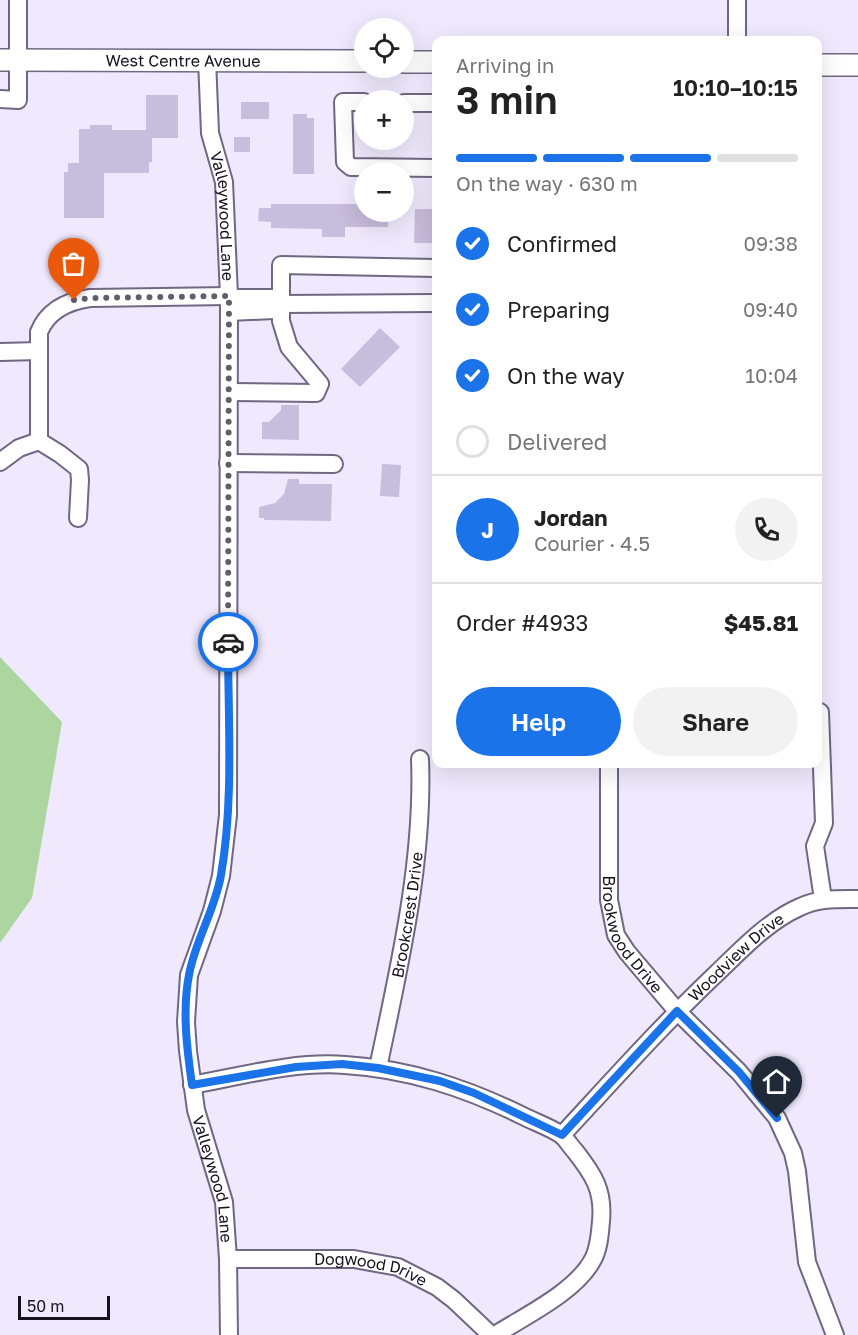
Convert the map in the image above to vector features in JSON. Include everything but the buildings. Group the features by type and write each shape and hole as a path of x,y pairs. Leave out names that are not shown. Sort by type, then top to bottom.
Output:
{"main road":[{"name":"West Centre Avenue","path":"9,60 354,61"},
{"path":"414,62 432,62"},
{"path":"822,65 858,65"}],"street":[{"path":"0,99 18,100 9,60 18,0"},
{"path":"737,0 737,36"},
{"name":"Valleywood Lane","path":"207,59 210,134 224,182 229,302 228,815 221,876 212,911 189,975 186,1022 196,1110 224,1202 228,1259 229,1335"},
{"path":"354,102 343,102 345,162 351,167 432,168"},
{"path":"414,103 432,103"},
{"path":"229,392 316,393 320,384 289,346 281,321 281,265 432,268"},
{"path":"39,441 39,332 42,323 62,306 74,300 90,298 229,302 274,298 282,304 432,303"},
{"path":"0,352 39,351"},
{"path":"0,462 19,448 39,441"},
{"path":"39,441 79,469 78,518"},
{"path":"228,463 334,464"},
{"name":"Brookcrest Drive","path":"378,1068 413,880 422,794 420,759"},
{"name":"Brookwood Drive","path":"609,768 609,900 616,935 627,952 677,1011 739,1072 777,1118 795,1162 807,1262 835,1335"},
{"path":"822,768 824,823 815,846 823,899"},
{"name":"Woodview Drive","path":"562,1135 677,1011 767,928 799,907 823,899 858,899"},
{"path":"192,1085 296,1067 342,1064 378,1068 440,1081 463,1089 562,1135 593,1174 601,1195 602,1215 593,1260 582,1274 564,1290 493,1335"},
{"name":"Dogwood Drive","path":"228,1259 354,1259 398,1267 437,1287 493,1335"}],"green space":[{"path":"0,657 62,722 32,898 0,943"}],"way so far":[{"path":"74,300 229,296 228,642"}],"route":[{"path":"228,642 228,815 221,876 212,911 189,975 186,1022 192,1085 296,1067 342,1064 378,1068 440,1081 474,1093 562,1135 677,1011 739,1072 777,1118"}]}
